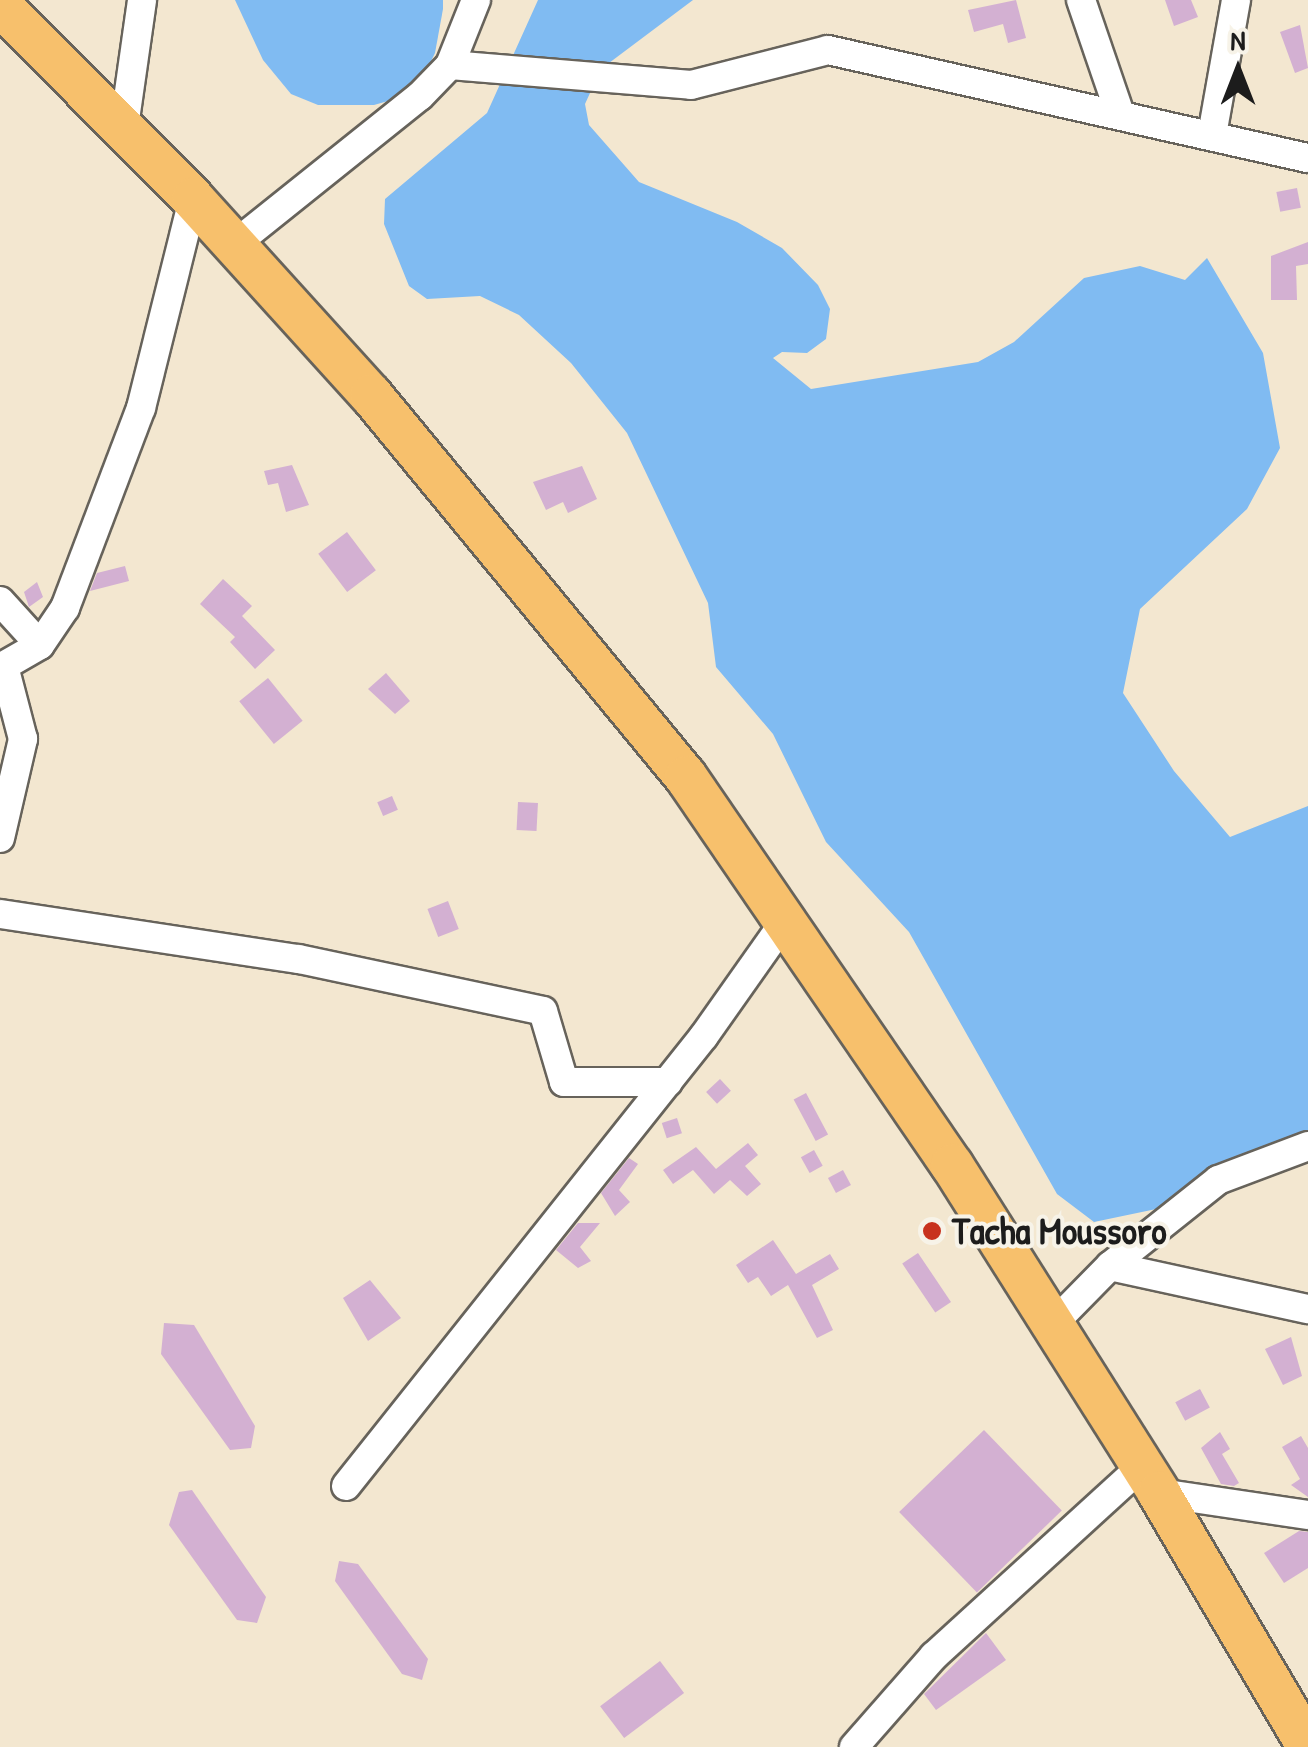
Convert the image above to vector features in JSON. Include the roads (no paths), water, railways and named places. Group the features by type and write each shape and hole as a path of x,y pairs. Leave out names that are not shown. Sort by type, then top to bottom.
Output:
{"highway":[{"path":"2,11 194,199 528,577 788,918 1052,1325 1144,1486 1298,1736"}],"street":[{"path":"124,127 142,0"},
{"path":"235,244 420,96 450,64 476,0"},
{"path":"1081,0 1118,111"},
{"path":"1212,135 1236,0"},
{"path":"450,64 691,85 828,50 1118,111 1308,158"},
{"path":"0,838 22,739 2,667 40,645 64,608 141,408 194,199"},
{"path":"0,602 40,645"},
{"path":"0,914 299,959 544,1011 564,1082 668,1082"},
{"path":"346,1486 668,1082 788,918"},
{"path":"1052,1325 1110,1266 1218,1180 1308,1146"},
{"path":"1110,1266 1308,1309"},
{"path":"854,1747 934,1656 1144,1486 1308,1514"}],"water":[{"path":"235,0 443,0 443,9 435,53 422,80 402,97 374,105 318,105 291,94 263,60"},
{"path":"538,0 693,0 601,69 585,104 589,125 639,182 737,222 782,248 818,285 830,309 826,339 807,353 782,352 773,358 811,389 978,362 1014,342 1084,278 1140,266 1185,280 1207,258 1263,353 1280,448 1247,509 1140,609 1123,693 1174,771 1230,837 1308,806 1308,1140 1161,1208 1094,1222 1057,1194 909,932 826,842 773,734 716,667 708,603 627,433 571,363 519,315 480,296 427,299 409,286 384,224 385,199 487,113"}],"place":[{"name":"Tacha Moussoro","path":"932,1231"}]}
